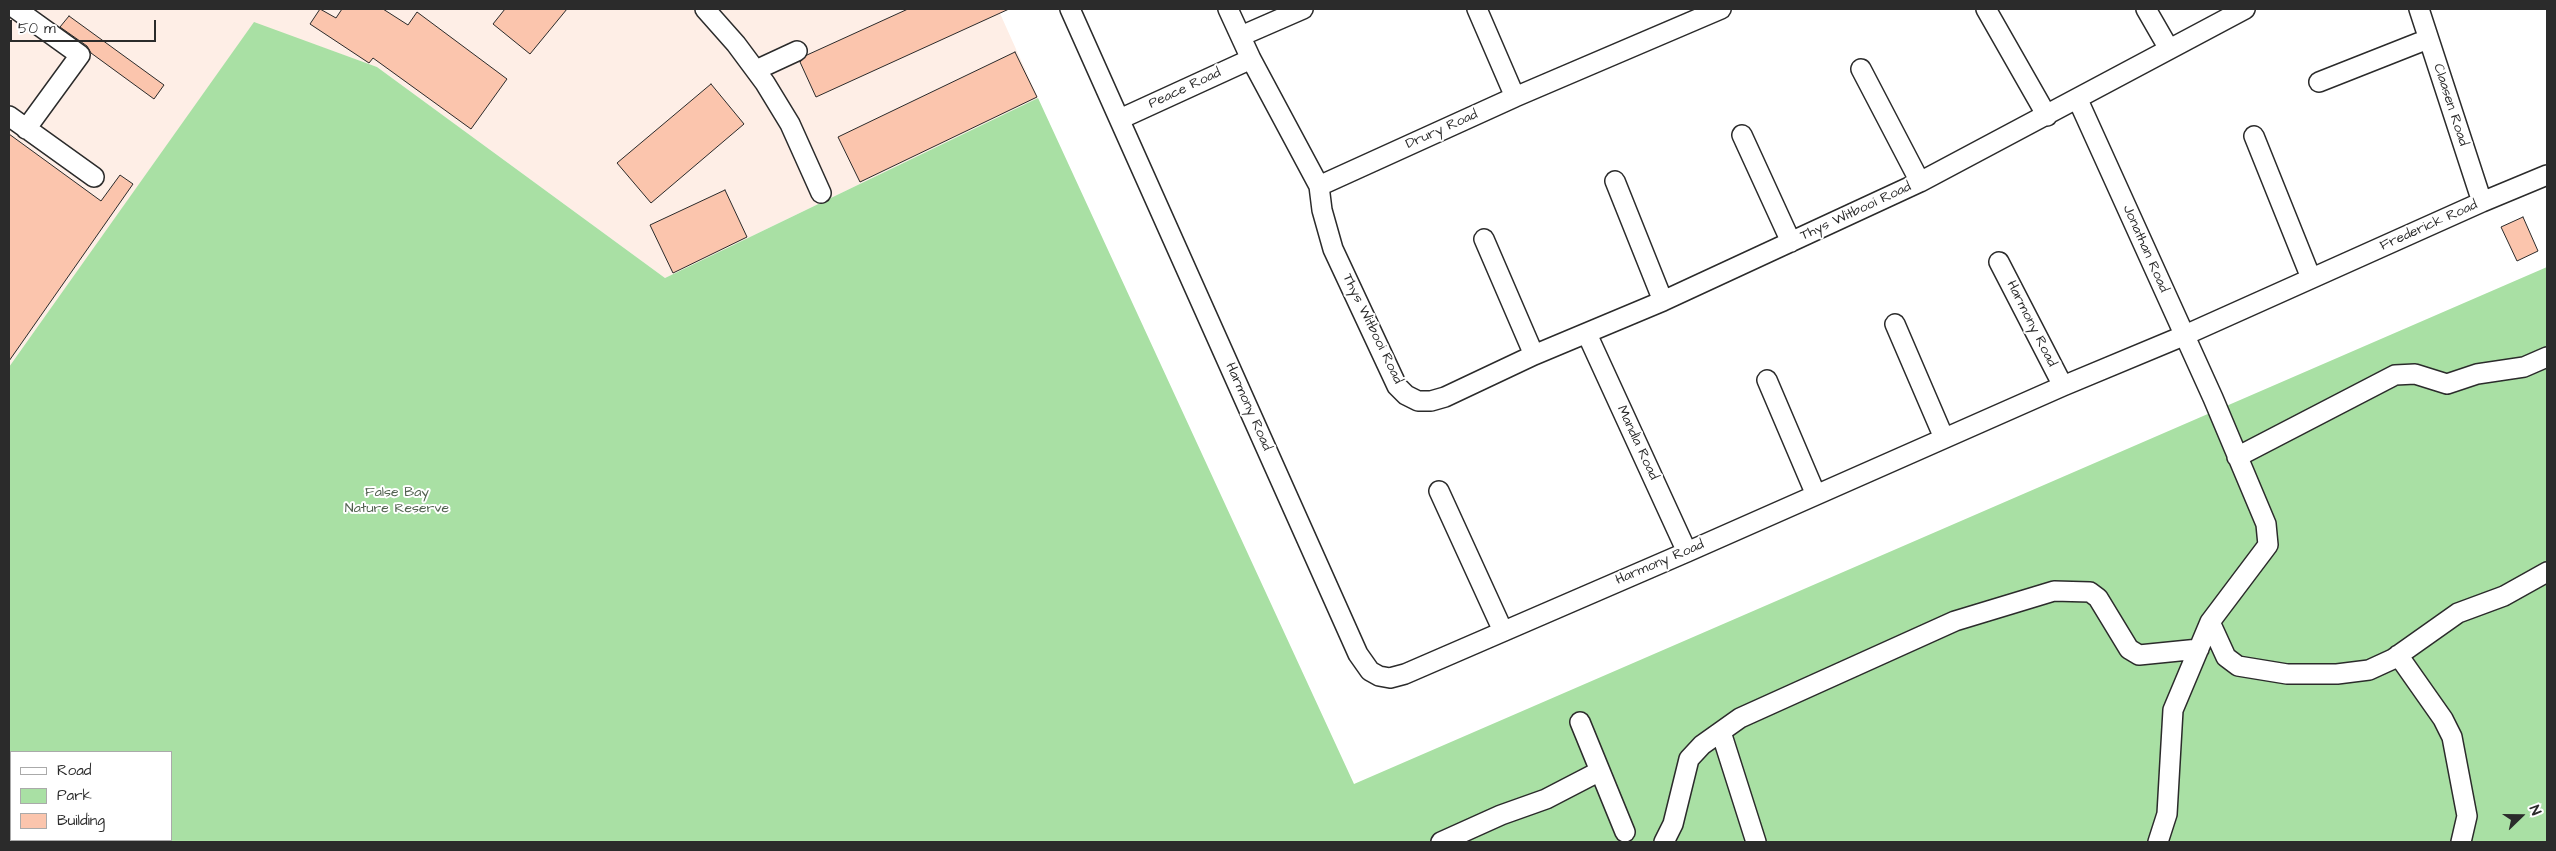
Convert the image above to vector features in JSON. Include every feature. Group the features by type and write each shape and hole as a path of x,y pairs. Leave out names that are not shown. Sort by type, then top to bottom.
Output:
{"street":[{"path":"9,17 15,9 80,55 26,129"},
{"path":"704,9 736,44 756,70 790,124 821,193"},
{"name":"Harmony Road","path":"1070,9 1362,663 1379,676 1390,678 1405,674 2063,386 2184,336"},
{"path":"1228,9 1251,59 1318,186"},
{"path":"1241,36 1303,9"},
{"path":"1477,9 1514,97"},
{"name":"Drury Road","path":"1318,186 1514,97 1721,9"},
{"path":"1986,9 2047,116"},
{"path":"2146,9 2170,49"},
{"name":"Thys Witbooi Road","path":"1318,186 1322,210 1333,249 1397,386 1406,395 1418,401 1431,401 1445,397 1534,356 1663,301 1920,182 2078,100 2245,9"},
{"name":"Claasen Road","path":"2419,9 2482,202"},
{"path":"2319,82 2428,39"},
{"path":"756,70 798,51"},
{"name":"Peace Road","path":"1120,119 1251,59"},
{"name":"Thys Witbooi Road","path":"1861,69 1920,182"},
{"name":"Jonathan Road","path":"2078,100 2213,398 2266,524 2268,545 2210,622 2173,710 2167,814 2158,842"},
{"path":"9,116 94,177"},
{"name":"Thys Witbooi Road","path":"1742,135 1791,242"},
{"path":"2254,136 2311,278"},
{"name":"Frederick Road","path":"2184,336 2482,202 2547,175"},
{"path":"1615,181 1663,301"},
{"path":"1484,239 1534,356"},
{"name":"Harmony Road","path":"1999,262 2063,386"},
{"path":"1896,324 1944,438"},
{"name":"Mandla Road","path":"1587,334 1687,552"},
{"path":"2237,457 2395,375 2415,374 2447,384 2477,374 2524,367 2547,358"},
{"path":"1767,380 1816,495"},
{"path":"1439,491 1503,630"},
{"path":"2210,622 2226,657 2238,666 2287,674 2337,674 2368,670 2398,655 2458,613 2504,596 2547,572"},
{"path":"1664,842 1673,824 1689,759 1702,745 1740,718 1955,620 2054,591 2090,592 2098,598 2129,650 2139,655 2199,649"},
{"path":"2398,655 2443,719 2452,737 2467,816 2461,842"},
{"path":"1580,722 1624,832"},
{"path":"1721,732 1756,842"},
{"path":"1440,842 1501,815 1546,799 1600,771"}],"shaded area":[{"path":"9,9 998,9 1038,98 665,278 377,67 254,23 9,367"}],"green space":[{"name":"False Bay Nature Reserve","path":"254,22 377,67 665,278 1038,98 1354,784 2547,267 2547,842 12,842 172,841 172,751 10,751 10,838 9,367"}],"building":[{"path":"320,9 336,18 342,9 383,9 408,25 417,12 507,79 471,129 373,58 369,63 310,24"},
{"path":"505,9 567,9 530,54 493,24"},
{"path":"908,9 1009,9 816,97 800,62 807,55"},
{"path":"69,16 164,85 154,99 91,53 87,46 60,27"},
{"path":"1015,52 1037,97 860,182 838,137"},
{"path":"711,84 744,124 651,203 617,163"},
{"path":"9,134 101,201 120,175 133,184 9,361"},
{"path":"725,190 747,237 673,273 650,225"},
{"path":"2523,217 2538,251 2517,261 2501,227"}]}
